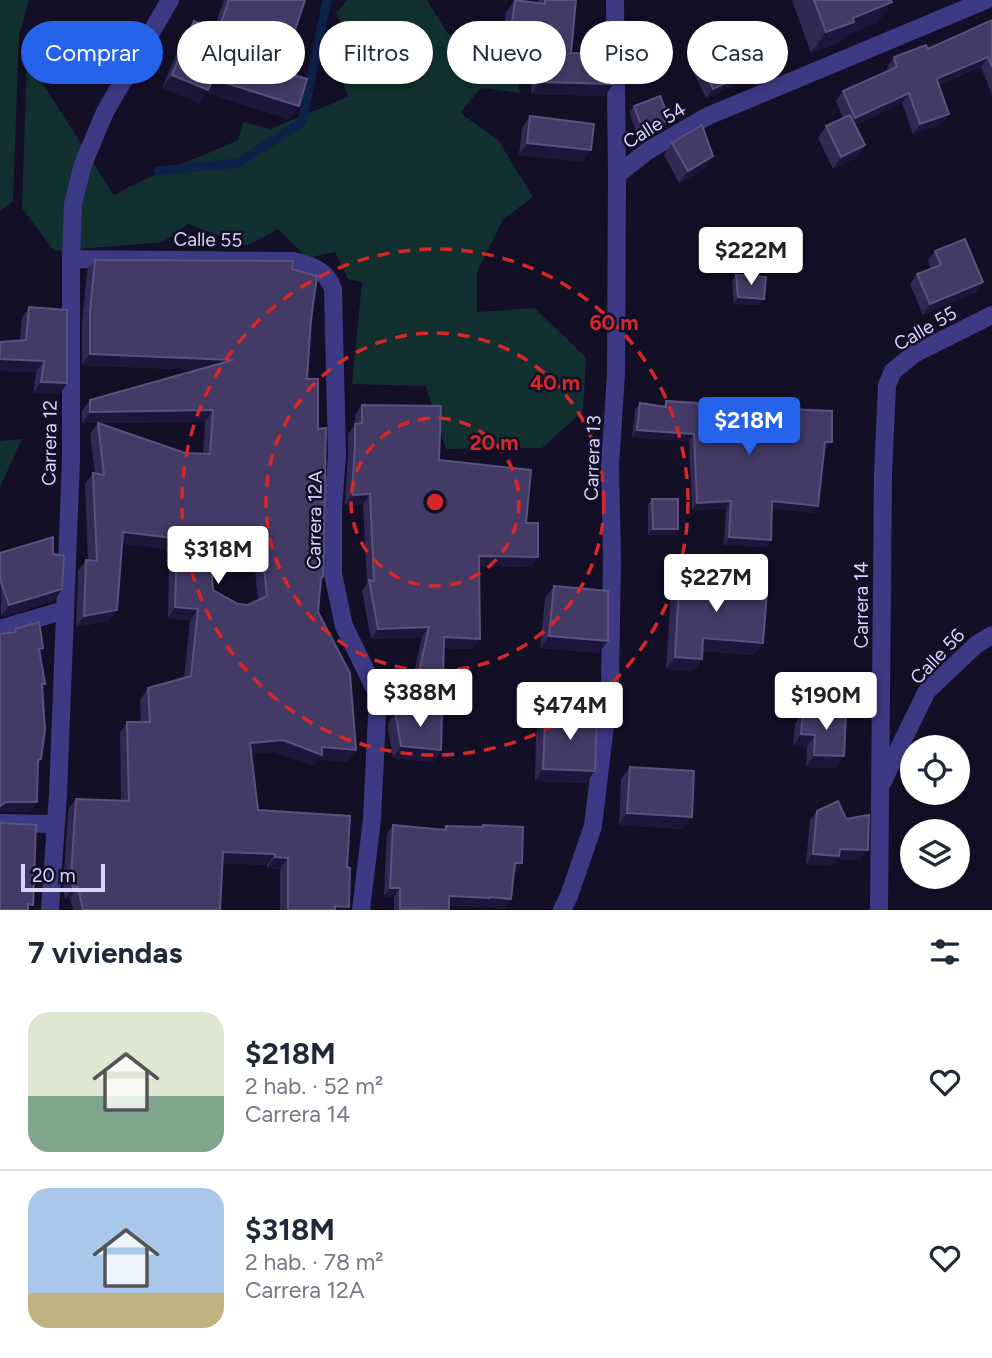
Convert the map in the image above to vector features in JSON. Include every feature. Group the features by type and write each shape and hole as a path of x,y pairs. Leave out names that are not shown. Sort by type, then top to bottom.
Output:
{"street":[{"name":"Carrera 12","path":"50,910 71,459 73,204 83,164 105,112 170,0"},
{"name":"Carrera 13","path":"562,910 593,826 610,684 610,466 616,374 615,0"},
{"name":"Calle 54","path":"617,175 649,150 708,116 986,0"},
{"name":"Calle 55","path":"71,259 292,261 319,270 329,278 333,289"},
{"name":"Carrera 12A","path":"333,289 337,455 333,509 333,574 344,626 378,695 372,819 361,910"},
{"name":"Calle 55","path":"887,385 893,372 914,354 992,314"},
{"name":"Carrera 14","path":"879,910 883,474 887,385"},
{"path":"0,629 65,610"},
{"name":"Calle 56","path":"880,787 927,691 977,644 992,635"},
{"path":"0,823 56,824"}],"green space":[{"path":"0,0 29,0 19,35 13,201 0,212"},
{"path":"347,0 427,0 447,32 447,84 518,84 520,93 481,88 460,113 498,140 533,197 503,219 477,272 477,312 535,308 586,358 583,411 542,448 446,449 426,386 352,384 362,282 348,279 335,252 307,258 278,229 247,246 188,224 163,242 54,251 22,208 26,84 43,84 114,195 238,140 243,122 270,129 348,97 343,84 433,84 433,21 340,21 336,13"},
{"path":"22,439 0,487 0,441"}],"building":[{"path":"229,0 305,0 298,21 222,21"},
{"path":"515,0 545,4 545,0 576,0 571,53 580,53 580,83 566,83 566,21 512,21"},
{"path":"814,0 892,2 853,18 854,22 826,32"},
{"path":"992,20 992,67 988,57 937,80 949,114 920,124 909,93 855,118 843,91 897,67 894,57 926,45 928,49"},
{"path":"177,63 177,77 172,75"},
{"path":"307,79 299,106 229,84 305,84"},
{"path":"194,84 211,84 208,90"},
{"path":"711,84 724,84 713,89"},
{"path":"660,96 670,120 643,130 634,106"},
{"path":"850,115 865,145 841,157 826,126"},
{"path":"530,116 594,124 591,150 527,143"},
{"path":"702,125 713,156 688,171 672,143"},
{"path":"965,239 983,282 930,304 917,274 941,265 935,251"},
{"path":"95,260 293,261 292,269 317,276 307,379 318,379 318,429 326,428 323,577 318,612 350,673 356,750 322,747 322,755 283,740 250,743 258,810 350,816 347,867 350,868 349,907 335,906 335,910 288,910 288,858 275,857 275,854 223,852 220,910 83,910 78,887 73,888 71,878 76,799 129,801 127,722 150,722 148,688 191,676 198,609 175,607 177,541 173,538 123,532 117,610 84,616 86,560 97,561 93,473 104,475 98,423 185,453 210,454 213,410 90,412 90,400 233,360 90,354 90,311","holes":["261,538 267,596 248,605 238,604 213,590 209,540"]},
{"path":"736,275 766,277 764,299 738,297"},
{"path":"29,307 67,310 67,383 41,382 44,361 0,359 0,342 26,340"},
{"path":"666,401 832,411 832,442 825,442 818,506 772,501 771,540 729,537 731,501 697,503 694,434 637,430 640,403 666,407"},
{"path":"362,405 441,406 439,460 531,470 526,523 538,523 538,557 479,556 480,639 444,637 443,685 418,676 429,627 378,629 369,580 374,581 370,494 353,495 352,492 355,424 362,423"},
{"path":"652,499 678,499 678,529 653,529"},
{"path":"53,537 53,554 64,556 62,589 9,605 0,579 0,553"},
{"path":"680,568 707,569 707,586 767,591 763,643 703,638 702,659 675,657"},
{"path":"554,586 608,591 608,641 549,636"},
{"path":"39,622 43,648 39,649 45,684 42,684 45,730 41,759 38,760 37,802 6,802 0,806 0,634 16,632 15,629"},
{"path":"396,711 442,712 441,750 401,746"},
{"path":"547,712 597,714 595,771 543,769"},
{"path":"803,712 846,714 844,756 814,755 815,735 801,734"},
{"path":"630,767 694,771 692,817 627,813"},
{"path":"838,801 846,819 869,815 868,850 840,849 839,856 813,854 817,811"},
{"path":"0,822 36,825 33,905 28,904 28,910 0,910"},
{"path":"393,825 446,830 446,826 523,827 522,863 515,863 511,899 449,896 449,910 400,909 400,888 390,888"}],"waterway":[{"path":"158,171 238,163 302,122 327,0"}]}
